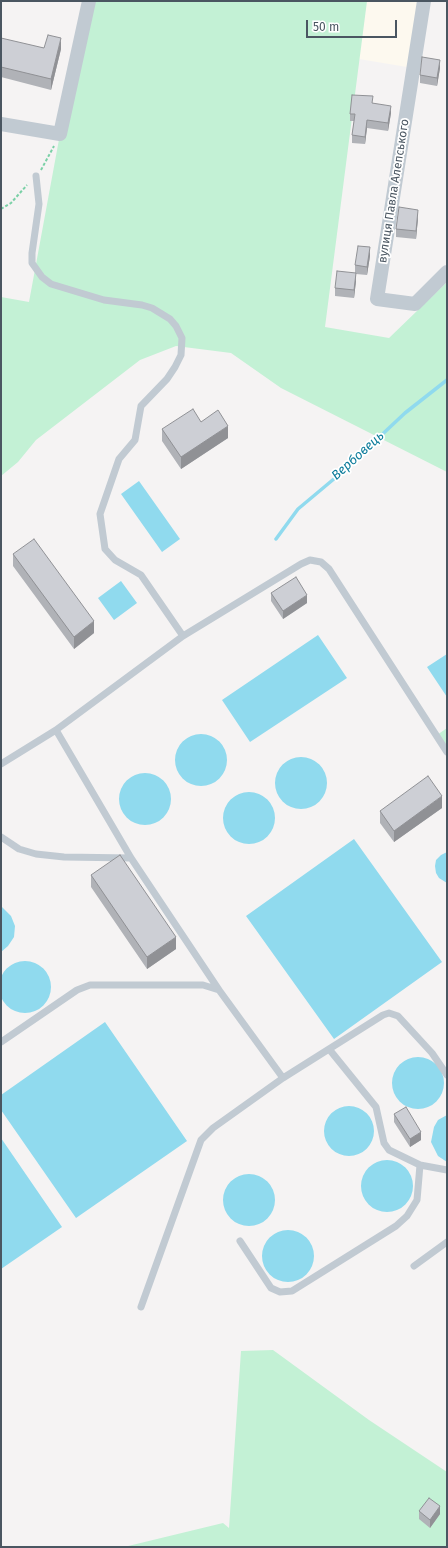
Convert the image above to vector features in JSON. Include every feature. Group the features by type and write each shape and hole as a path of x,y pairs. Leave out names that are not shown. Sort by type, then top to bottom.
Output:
{"street":[{"path":"1,124 60,134 89,1"},
{"name":"вулиця Павла Алепського","path":"424,1 377,299 415,304 447,272"}],"lane":[{"path":"36,176 40,204 32,253 32,263 42,277 51,284 104,300 142,305 152,308 170,319 176,326 182,338 181,355 175,367 167,379 141,406 135,440 119,459 100,514 105,549 115,560 141,575 183,636"},
{"path":"1,764 56,730 183,636 310,560 322,562 329,569 447,752"},
{"path":"56,730 131,858 219,990 283,1078"},
{"path":"1,837 19,849 36,854 64,857 131,858"},
{"path":"1,1042 77,990 90,985 203,985 219,990"},
{"path":"141,1307 201,1140 213,1128 283,1078 383,1014 393,1013 398,1016 432,1053 447,1075"},
{"path":"330,1049 376,1107 384,1142 389,1150 420,1165 447,1170"},
{"path":"240,1241 270,1288 280,1292 292,1291 396,1226 407,1216 417,1200 420,1165"},
{"path":"414,1266 447,1242"}],"shaded area":[{"path":"367,1 424,1 413,68 359,59"}],"green space":[{"path":"89,1 367,1 325,327 389,338 447,282 447,472 281,388 231,353 176,346 140,360 36,440 18,462 1,476 1,297 29,302 60,134"},
{"path":"447,728 447,752 437,735"},
{"path":"273,1350 369,1420 447,1472 447,1547 124,1547 223,1523 229,1528 241,1351"}],"water":[{"path":"139,481 180,539 162,552 121,494"},
{"path":"121,581 137,603 114,620 98,598"},
{"path":"318,635 347,678 250,742 222,700"},
{"path":"447,654 447,697 427,667"},
{"path":"201,734 211,736 219,742 225,750 227,760 225,770 219,778 211,784 201,786 191,784 183,778 177,770 175,760 177,750 183,742 191,736"},
{"path":"301,757 311,759 319,765 325,773 327,783 325,793 319,801 311,807 301,809 291,807 283,801 277,793 275,783 277,773 283,765 291,759"},
{"path":"145,773 155,775 163,781 169,789 171,799 169,809 163,817 155,823 145,825 135,823 127,817 121,809 119,799 121,789 127,781 135,775"},
{"path":"249,792 259,794 267,800 273,808 275,818 273,828 267,836 259,842 249,844 239,842 231,836 225,828 223,818 225,808 231,800 239,794"},
{"path":"354,839 442,962 334,1039 246,916"},
{"path":"447,852 447,883 439,878 436,873 435,866 436,860"},
{"path":"1,906 11,916 15,926 14,937 8,946 1,952"},
{"path":"25,961 35,963 43,969 49,977 51,987 49,997 43,1005 35,1011 25,1013 15,1011 7,1005 1,997 -1,987 1,977 7,969 15,963"},
{"path":"105,1022 187,1141 76,1218 1,1110 1,1095"},
{"path":"418,1057 428,1059 436,1065 442,1073 444,1083 442,1093 436,1101 428,1107 418,1109 408,1107 400,1101 394,1093 392,1083 394,1073 400,1065 408,1059"},
{"path":"354,1106 359,1107 367,1113 373,1121 373,1141 367,1149 359,1155 344,1156 339,1155 331,1149 325,1141 324,1126 325,1121 331,1113 339,1107"},
{"path":"447,1115 447,1162 438,1156 431,1142 434,1127 438,1120"},
{"path":"1,1138 62,1227 1,1269"},
{"path":"387,1160 397,1162 405,1168 411,1176 413,1186 411,1196 405,1204 397,1210 387,1212 377,1210 369,1204 363,1196 361,1186 363,1176 369,1168 377,1162"},
{"path":"249,1174 259,1176 267,1182 273,1190 275,1200 273,1210 267,1218 259,1224 249,1226 239,1224 231,1218 225,1210 223,1200 225,1190 231,1182 239,1176"},
{"path":"288,1230 298,1232 306,1238 312,1246 314,1256 312,1266 306,1274 298,1280 288,1282 278,1280 270,1274 264,1266 262,1256 264,1246 270,1238 278,1232"}],"building":[{"path":"48,35 61,38 51,79 1,67 1,38 44,48"},
{"path":"422,57 440,60 437,78 420,75"},
{"path":"352,95 373,96 372,103 391,106 388,123 367,120 365,137 352,135 355,114 350,114"},
{"path":"399,207 418,210 416,231 396,229"},
{"path":"358,246 370,247 367,267 355,265"},
{"path":"337,271 356,273 354,290 335,288"},
{"path":"193,409 201,422 218,410 228,426 181,457 162,429"},
{"path":"34,539 94,621 74,637 13,554"},
{"path":"296,577 307,595 283,611 271,593"},
{"path":"428,776 442,796 394,831 380,811"},
{"path":"120,855 176,937 147,957 91,875"},
{"path":"406,1107 421,1132 410,1139 394,1114"},
{"path":"429,1498 440,1506 430,1520 419,1511"}],"waterway":[{"name":"Вербовець","path":"276,539 298,509 341,473 405,413 447,380"}]}
